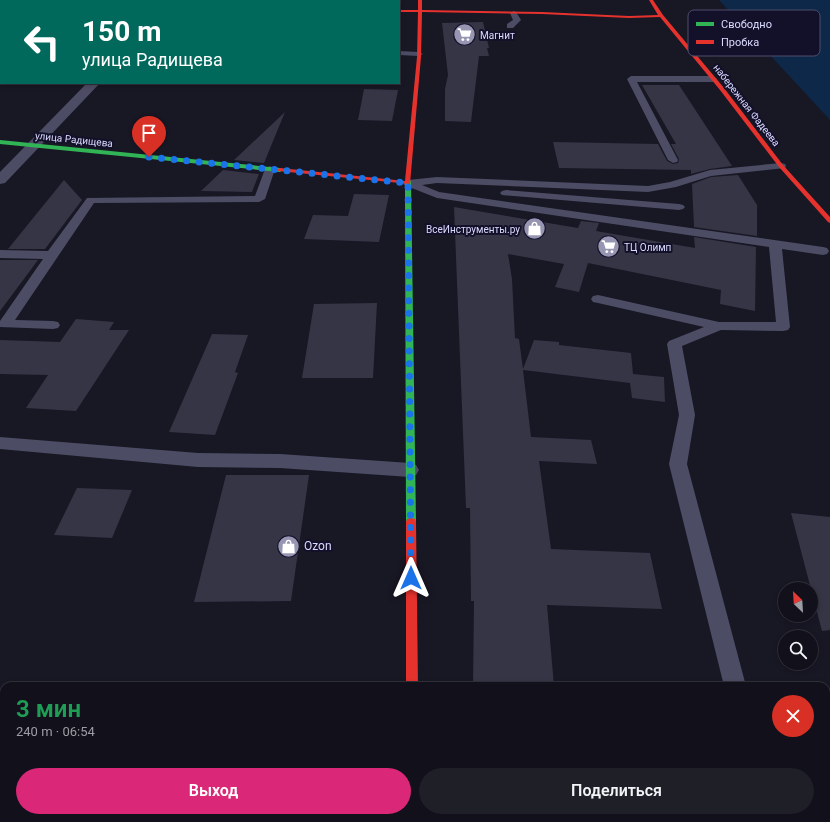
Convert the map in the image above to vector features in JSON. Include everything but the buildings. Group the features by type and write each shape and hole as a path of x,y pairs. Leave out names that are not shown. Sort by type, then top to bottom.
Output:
{"street":[{"path":"412,682 408,183 419,54 420,0"},
{"name":"набережная Фадеева","path":"651,0 661,16 688,48"},
{"path":"400,12 514,13 629,17 661,16"},
{"name":"набережная Фадеева","path":"695,56 781,166 830,221"},
{"path":"0,180 93,84"},
{"name":"улица Радищева","path":"0,142 408,183"}],"lane":[{"path":"510,26 517,20 514,13"},
{"path":"400,54 419,54"},
{"path":"673,160 631,79 714,79"},
{"path":"408,183 437,180 648,189 672,185 710,173 781,166"},
{"path":"53,325 5,324 91,200 259,199 270,169"},
{"path":"470,181 490,192 679,207"},
{"path":"408,183 437,195 823,251"},
{"path":"472,200 490,192"},
{"path":"598,299 719,326 783,327 775,244"},
{"path":"0,254 52,255"},
{"path":"719,326 674,344 687,415 678,464 733,682"},
{"path":"0,443 198,460 280,461 410,470"}],"water":[{"path":"719,0 830,0 830,120 771,56 820,56 820,10 728,10"}],"traffic: fast":[{"path":"0,142 280,170"},
{"path":"408,181 411,522"}],"traffic: jam":[{"path":"408,181 419,57 420,0"},
{"path":"651,0 661,16 688,48"},
{"path":"400,11 542,13 629,17 661,16"},
{"path":"694,56 722,89 781,166 830,221"},
{"path":"280,170 408,183"},
{"path":"411,522 412,682"}],"place":[{"name":"Магнит","path":"464,35"},
{"name":"ВсеИнструменты.ру","path":"535,229"},
{"name":"ТЦ Олимп","path":"608,247"},
{"name":"Ozon","path":"289,546"}],"route":[{"path":"149,157 408,183 411,578"}]}
